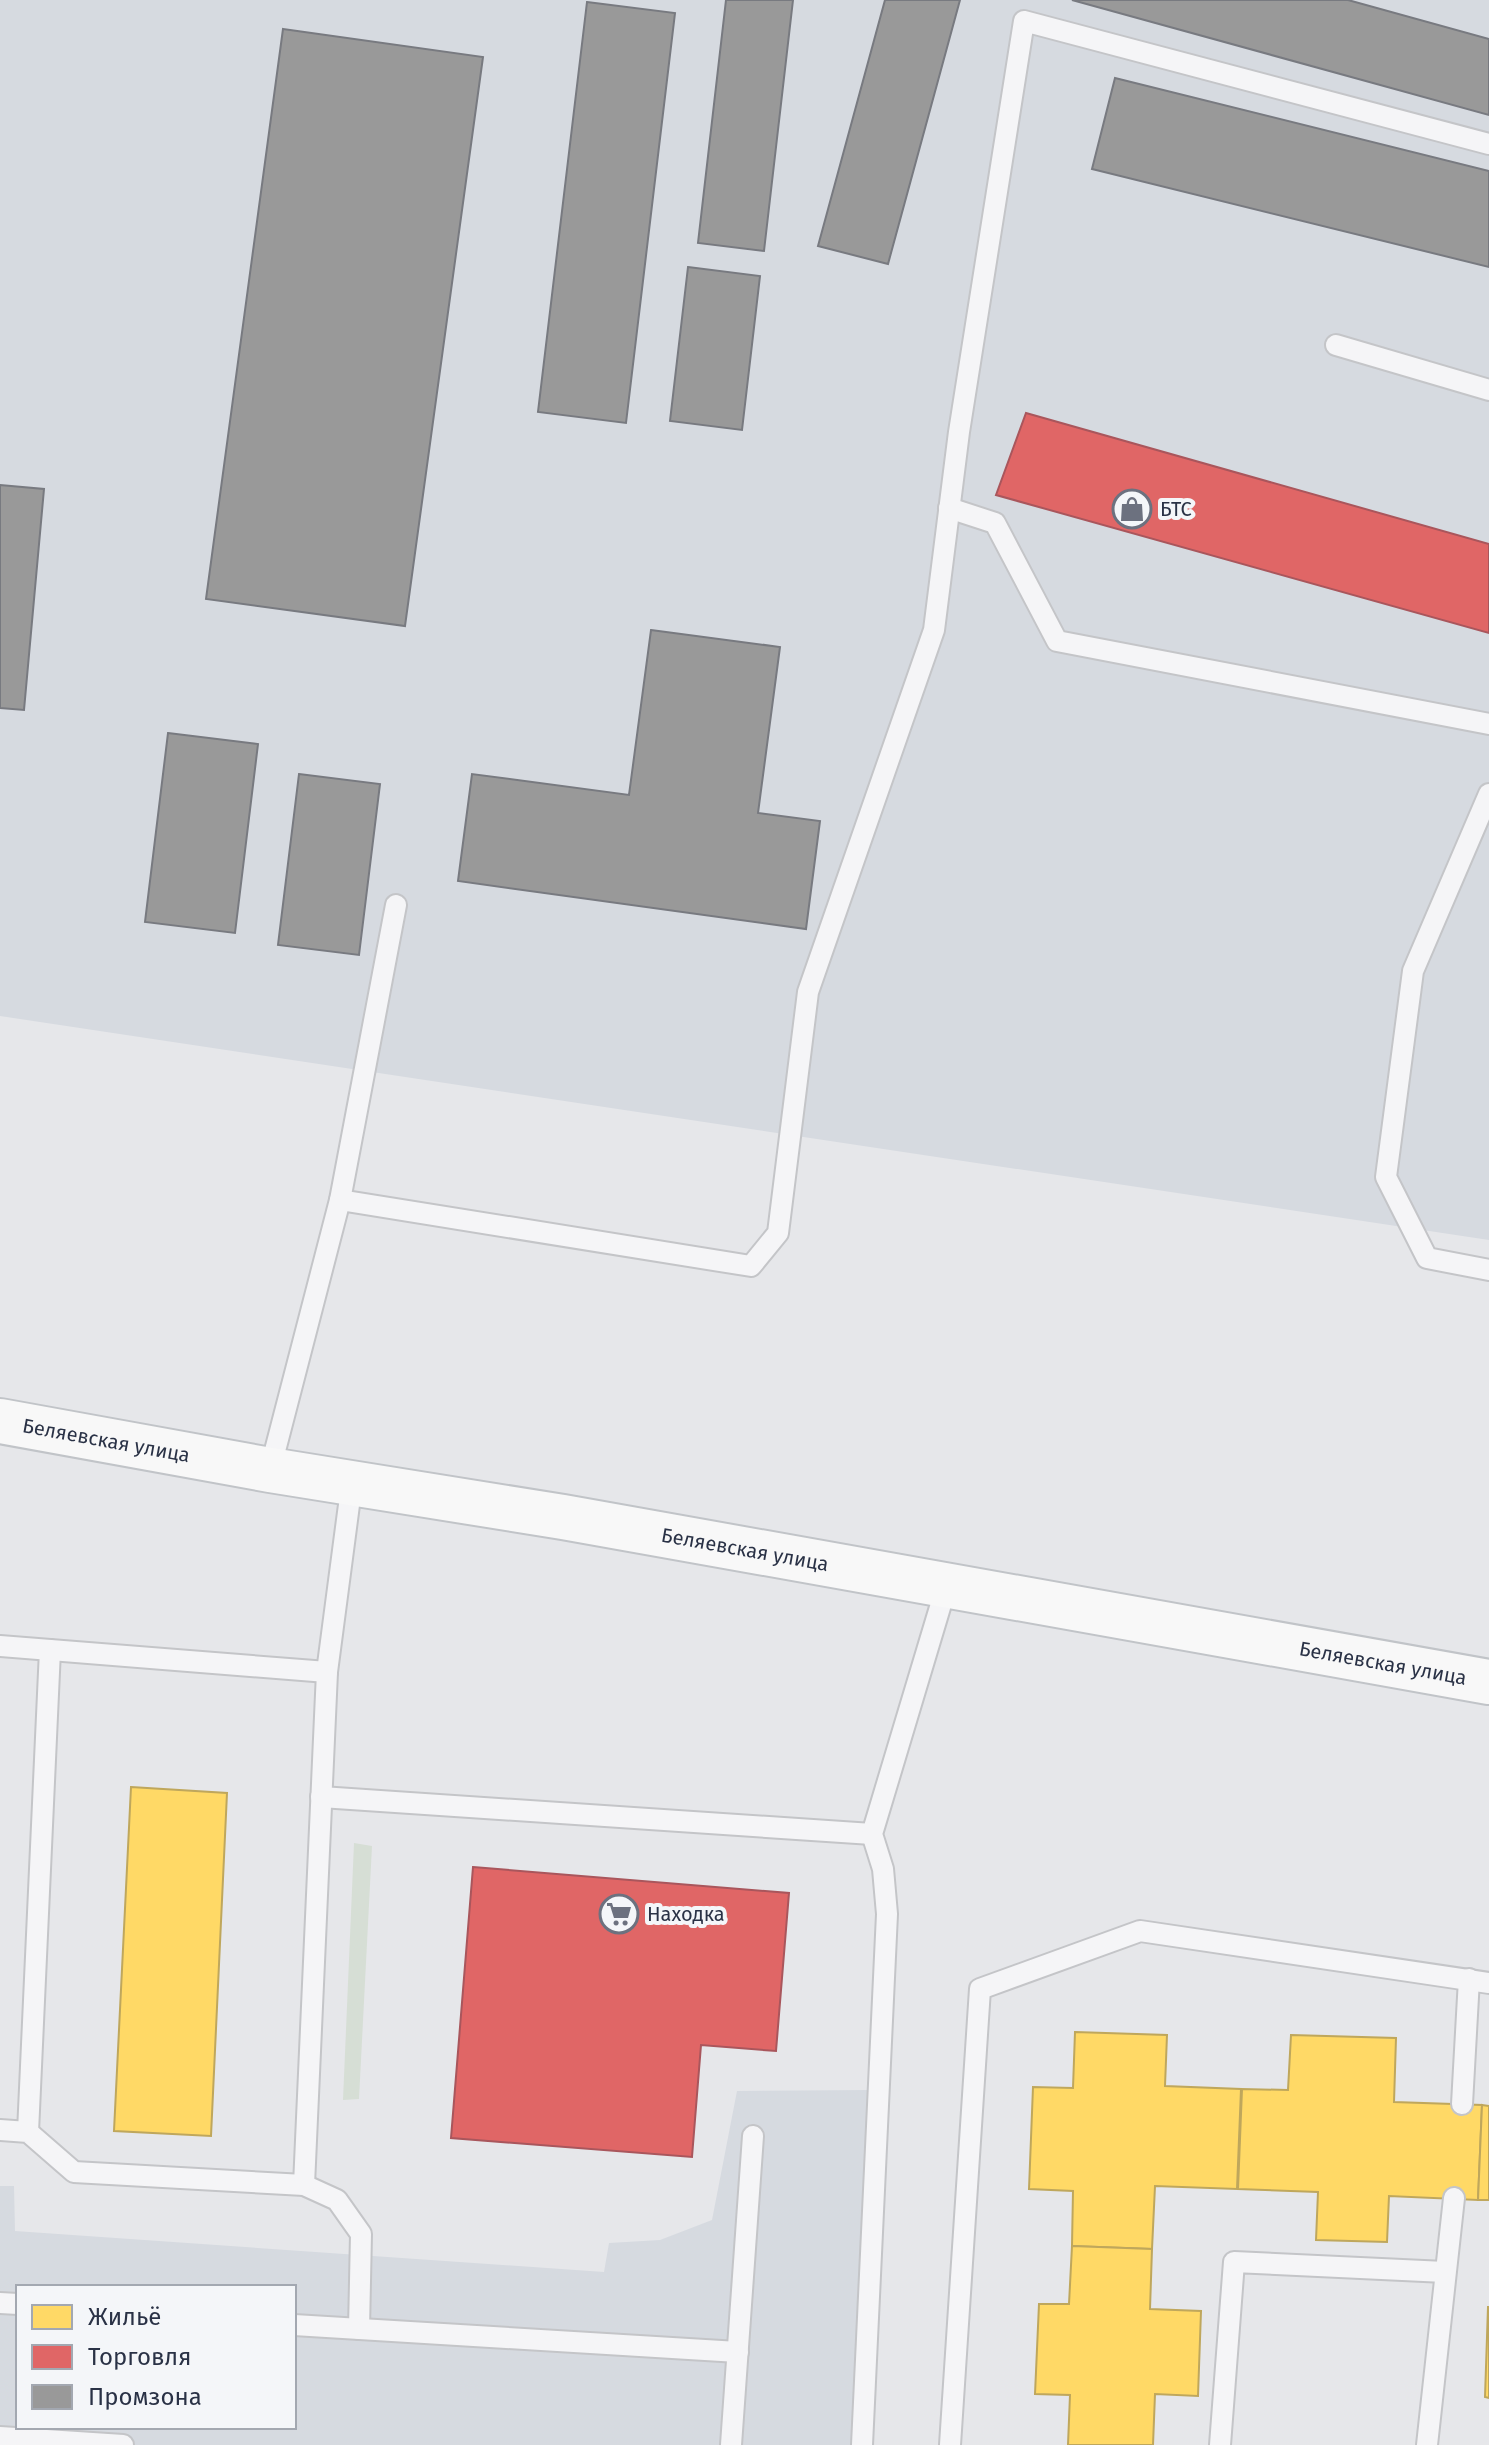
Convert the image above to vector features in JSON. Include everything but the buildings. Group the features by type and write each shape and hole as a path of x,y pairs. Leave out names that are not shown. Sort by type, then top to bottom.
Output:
{"main road":[{"name":"Беляевская улица","path":"0,1421 270,1470 947,1584 1489,1682"}],"lane":[{"path":"340,1200 751,1266 778,1233 808,992 934,630 959,432 1024,21 1489,144"},
{"path":"1336,345 1489,390"},
{"path":"949,508 995,523 1057,641 1489,724"},
{"path":"1489,794 1413,971 1386,1177 1427,1258 1489,1270"},
{"path":"270,1470 340,1200 396,905"},
{"path":"304,2185 327,1672 352,1482"},
{"path":"862,2445 887,1914 883,1869 872,1834 947,1584"},
{"path":"0,1646 327,1672"},
{"path":"28,2132 50,1650"},
{"path":"321,1797 872,1834"},
{"path":"950,2445 980,1989 1140,1931 1479,1981 1462,2104"},
{"path":"0,2130 28,2132 74,2172 304,2185 337,2200 361,2234 359,2329"},
{"path":"731,2445 753,2136"},
{"path":"1427,2445 1454,2198"},
{"path":"1220,2445 1234,2262 1445,2272"},
{"path":"296,2325 738,2352"},
{"path":"0,2437 123,2445"}],"shaded area":[{"path":"0,0 1489,0 1489,1240 0,1016"},
{"path":"354,1843 372,1846 359,2099 343,2100"},
{"path":"871,2090 853,2445 0,2445 0,2186 14,2186 15,2231 604,2272 609,2243 660,2240 712,2220 737,2091"}],"place":[{"name":"БТС","path":"1132,509"},
{"name":"Находка","path":"619,1914"}]}
